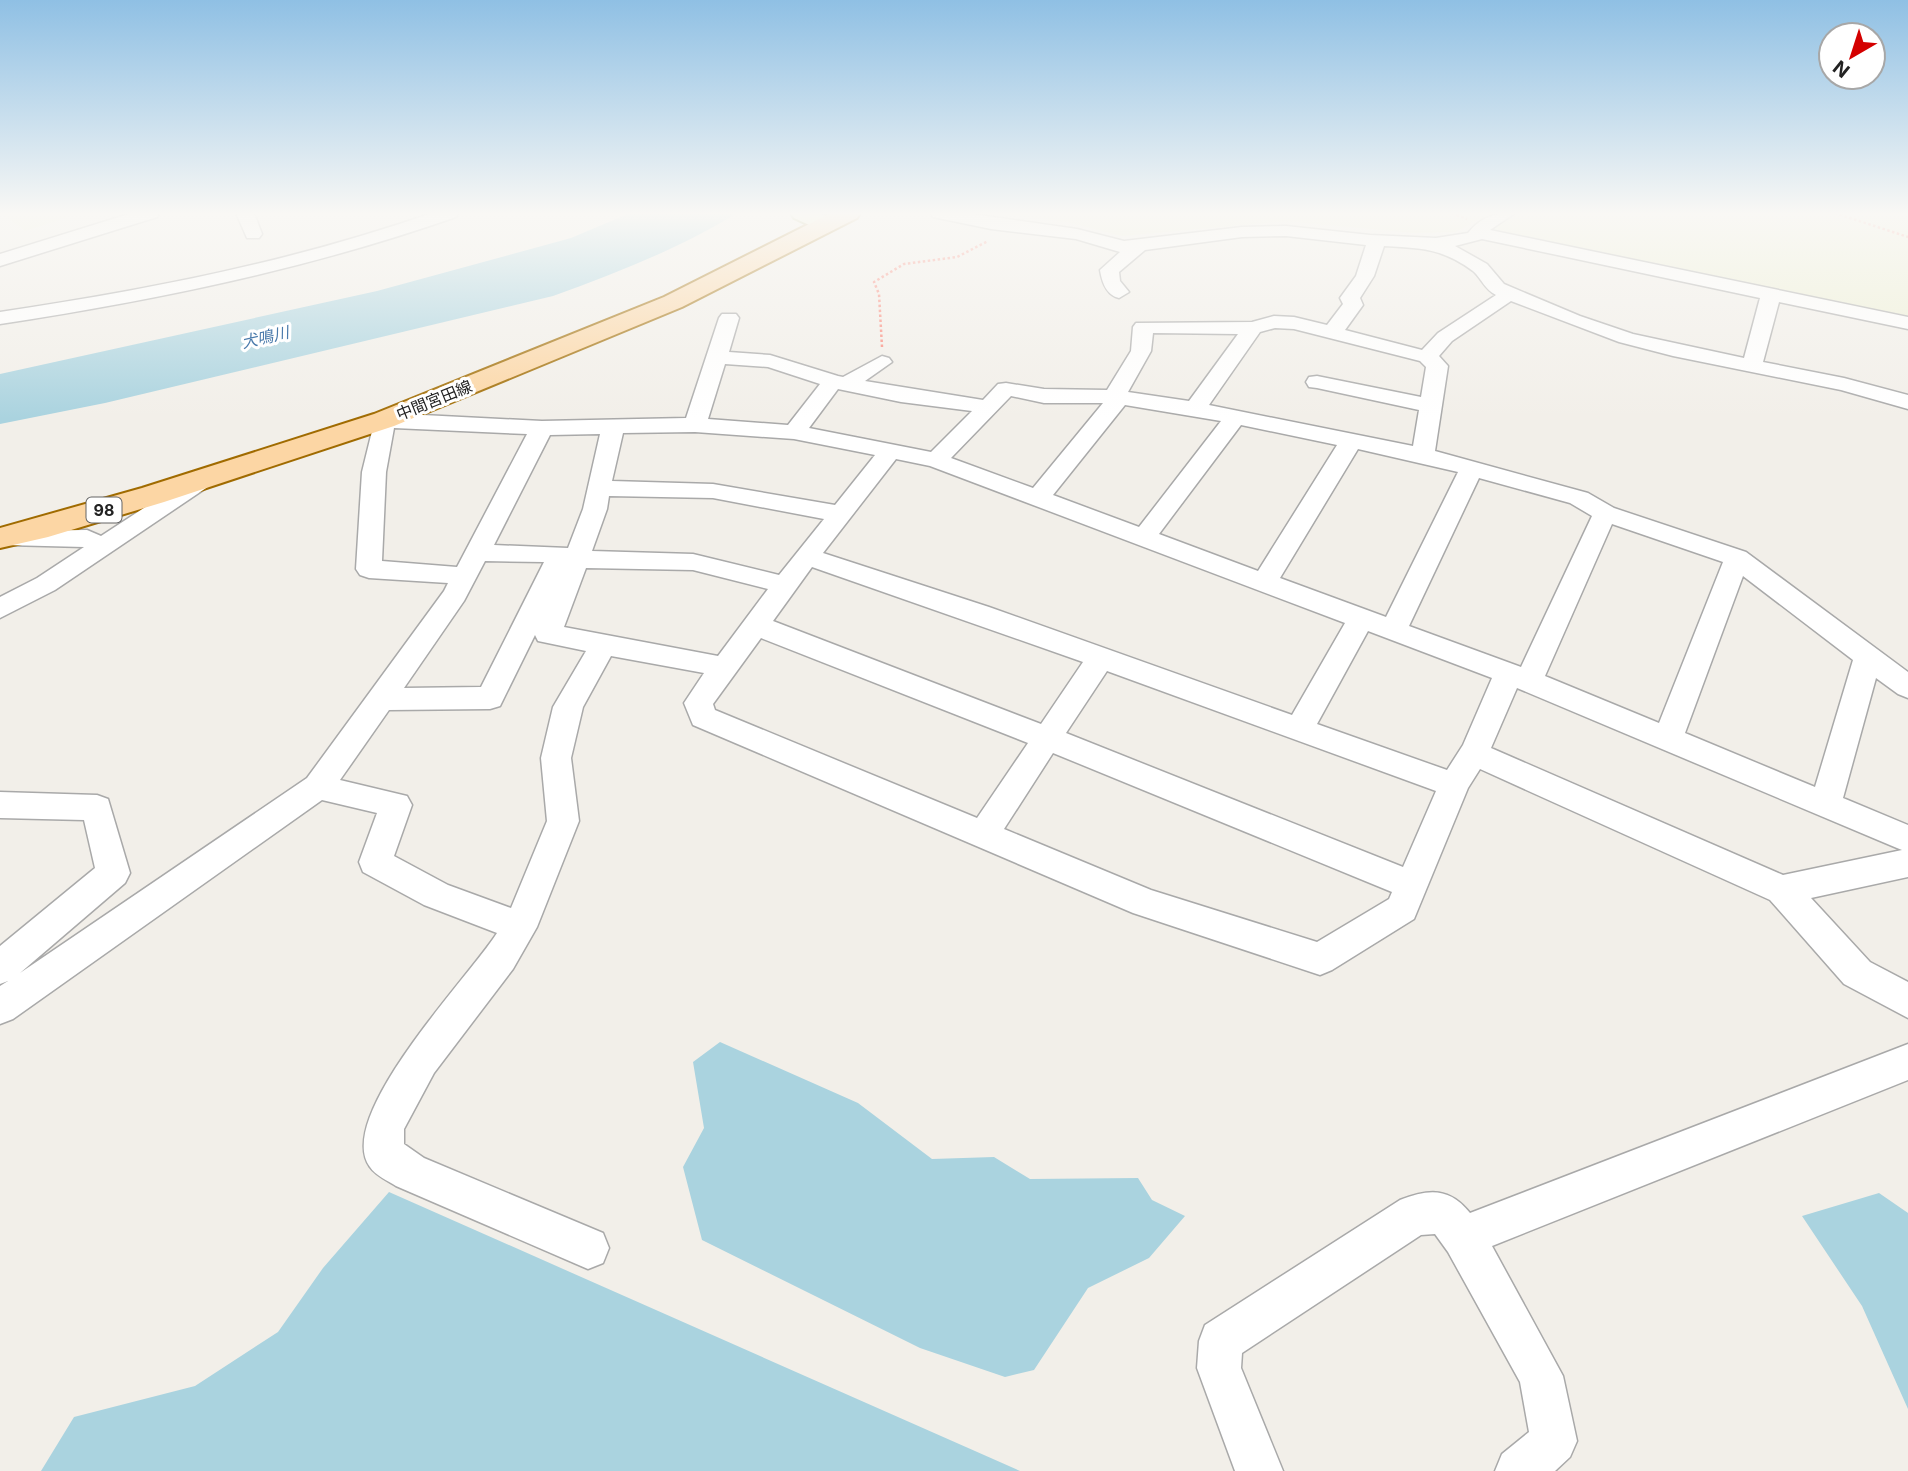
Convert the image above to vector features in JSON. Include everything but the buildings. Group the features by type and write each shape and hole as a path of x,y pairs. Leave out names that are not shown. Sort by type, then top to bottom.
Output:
{"main road":[{"name":"中間宮田線","path":"1,537 37,530 384,420 673,302 709,282"}],"street":[{"path":"0,318 204,282"},
{"path":"1111,282 1119,292"},
{"path":"1333,333 1345,312 1353,305 1349,298 1361,282"},
{"path":"1492,282 1497,288 1540,308 1626,338 1844,384 1908,402"},
{"path":"1711,282 1908,323"},
{"path":"1427,357 1445,337 1501,301 1508,293"},
{"path":"1752,365 1771,294"},
{"path":"695,425 729,318"},
{"path":"1038,497 1114,405 1114,397 1141,351 1143,327 1253,328 1274,322 1294,323 1427,357 1437,366 1423,455"},
{"path":"1195,409 1253,328"},
{"path":"716,357 771,362 840,382 988,407"},
{"path":"794,432 840,382 881,362"},
{"path":"1317,382 1429,405"},
{"path":"936,460 1006,389 1044,396 1114,397 1195,409 1423,455 1579,498 1605,513 1737,558 1799,602 1908,687"},
{"path":"1145,536 1234,419"},
{"path":"381,699 491,698 561,554 470,564 369,569 374,472 384,420 542,428 695,425 794,432 936,460 1145,536 1519,677 1908,839"},
{"path":"0,1007 318,787 455,595 542,428"},
{"path":"613,428 595,509 548,634 725,667"},
{"path":"1265,581 1351,441"},
{"path":"890,452 807,556 698,703 703,717 1144,903 1320,959 1402,909 1454,785 1519,677 1605,513"},
{"path":"1394,629 1472,468"},
{"path":"0,609 46,584 207,477"},
{"path":"598,488 713,491 841,514"},
{"path":"1,537 87,538 102,547"},
{"path":"807,556 1101,657 1454,785"},
{"path":"1668,738 1737,558"},
{"path":"576,559 693,562 786,585"},
{"path":"1300,728 1362,617"},
{"path":"756,625 1047,738 1412,885"},
{"path":"588,1248 410,1172 384,1154 385,1126 421,1060 501,958 520,928 563,821 556,758 568,707 604,645"},
{"path":"983,835 1101,657"},
{"path":"1826,804 1868,658"},
{"path":"1474,753 1782,890 1857,973 1908,1001"},
{"path":"318,787 396,805 375,862 436,895 520,928"},
{"path":"0,805 97,808 113,873 0,968"},
{"path":"1782,890 1908,863"},
{"path":"1463,1237 1908,1062"},
{"path":"1259,1471 1219,1368 1222,1340 1415,1215 1444,1213 1463,1237 1541,1376 1554,1441 1519,1471"}],"path":[{"path":"875,282 879,294 883,330 881,362"}],"green space":[{"path":"1729,282 1908,282 1908,319"}],"water":[{"name":"犬鳴川","path":"411,282 591,282 553,296 105,403 0,424 0,374"},
{"path":"720,1042 858,1103 932,1159 994,1157 1030,1179 1138,1178 1152,1200 1185,1216 1149,1258 1088,1288 1034,1370 1005,1377 920,1348 702,1240 683,1167 704,1128 693,1062"},
{"path":"389,1192 1020,1471 41,1471 74,1417 195,1386 278,1332 323,1268"},
{"path":"1879,1193 1908,1213 1908,1409 1862,1306 1802,1216"}]}
